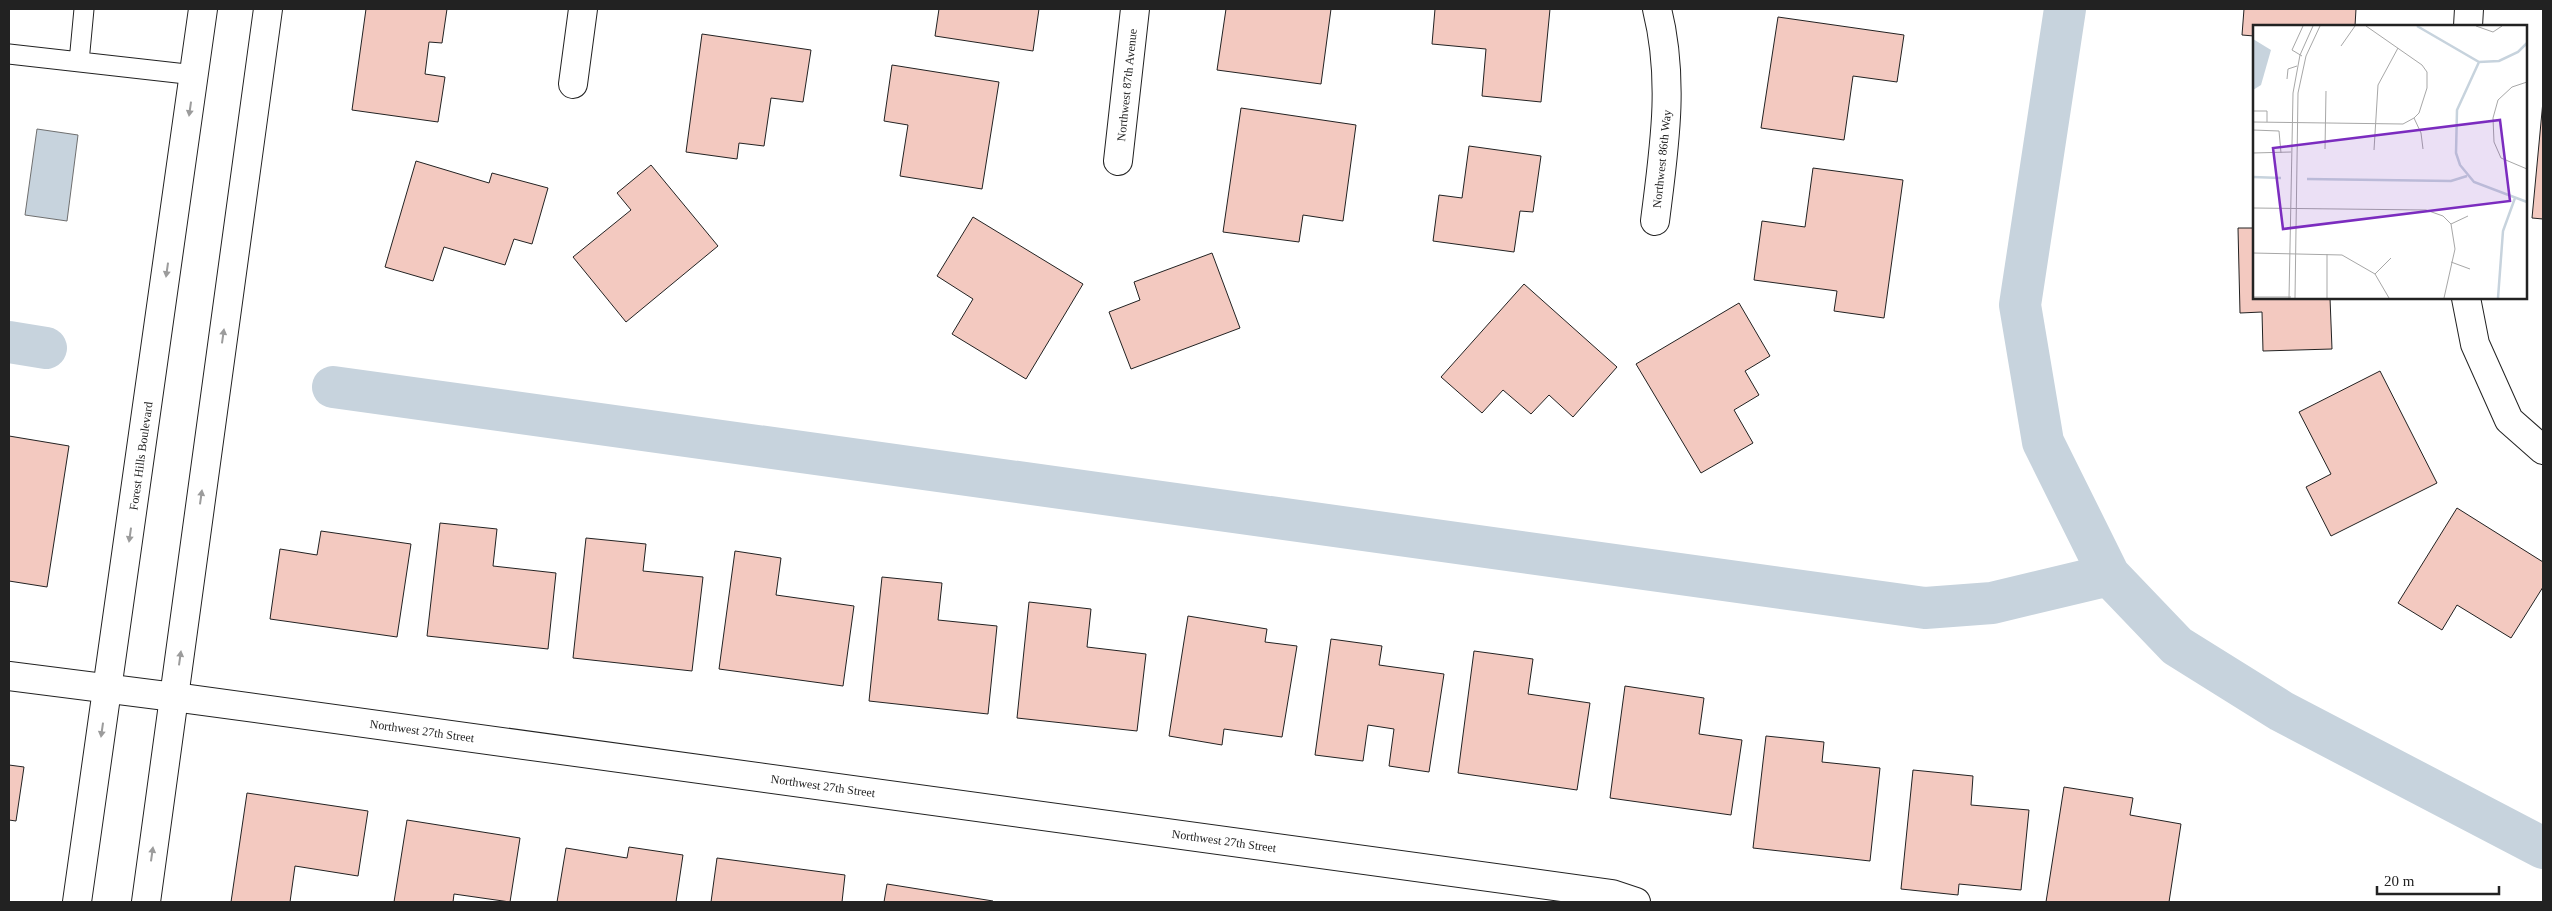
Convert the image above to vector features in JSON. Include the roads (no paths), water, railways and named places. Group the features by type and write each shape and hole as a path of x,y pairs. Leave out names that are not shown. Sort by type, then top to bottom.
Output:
{"street":[{"name":"Forest Hills Boulevard","path":"77,902 203,9"},
{"path":"146,902 268,9"},
{"path":"573,84 583,9"},
{"name":"Northwest 87th Avenue","path":"1118,161 1135,9"},
{"name":"Northwest 86th Way","path":"1655,221 1668,120 1664,38 1657,9"},
{"path":"2468,25 2469,9"},
{"path":"2466,299 2475,344 2509,420 2543,450"},
{"name":"Northwest 27th Street","path":"9,676 1612,894 1636,902"}],"lane":[{"path":"79,62 84,9"},
{"path":"9,54 195,75"}],"waterway":[{"path":"2065,9 2020,305 2043,442 2109,575 2177,646 2281,711 2543,848"},
{"path":"9,342 46,348"},
{"path":"333,387 1925,608 1992,603 2109,575"}]}
